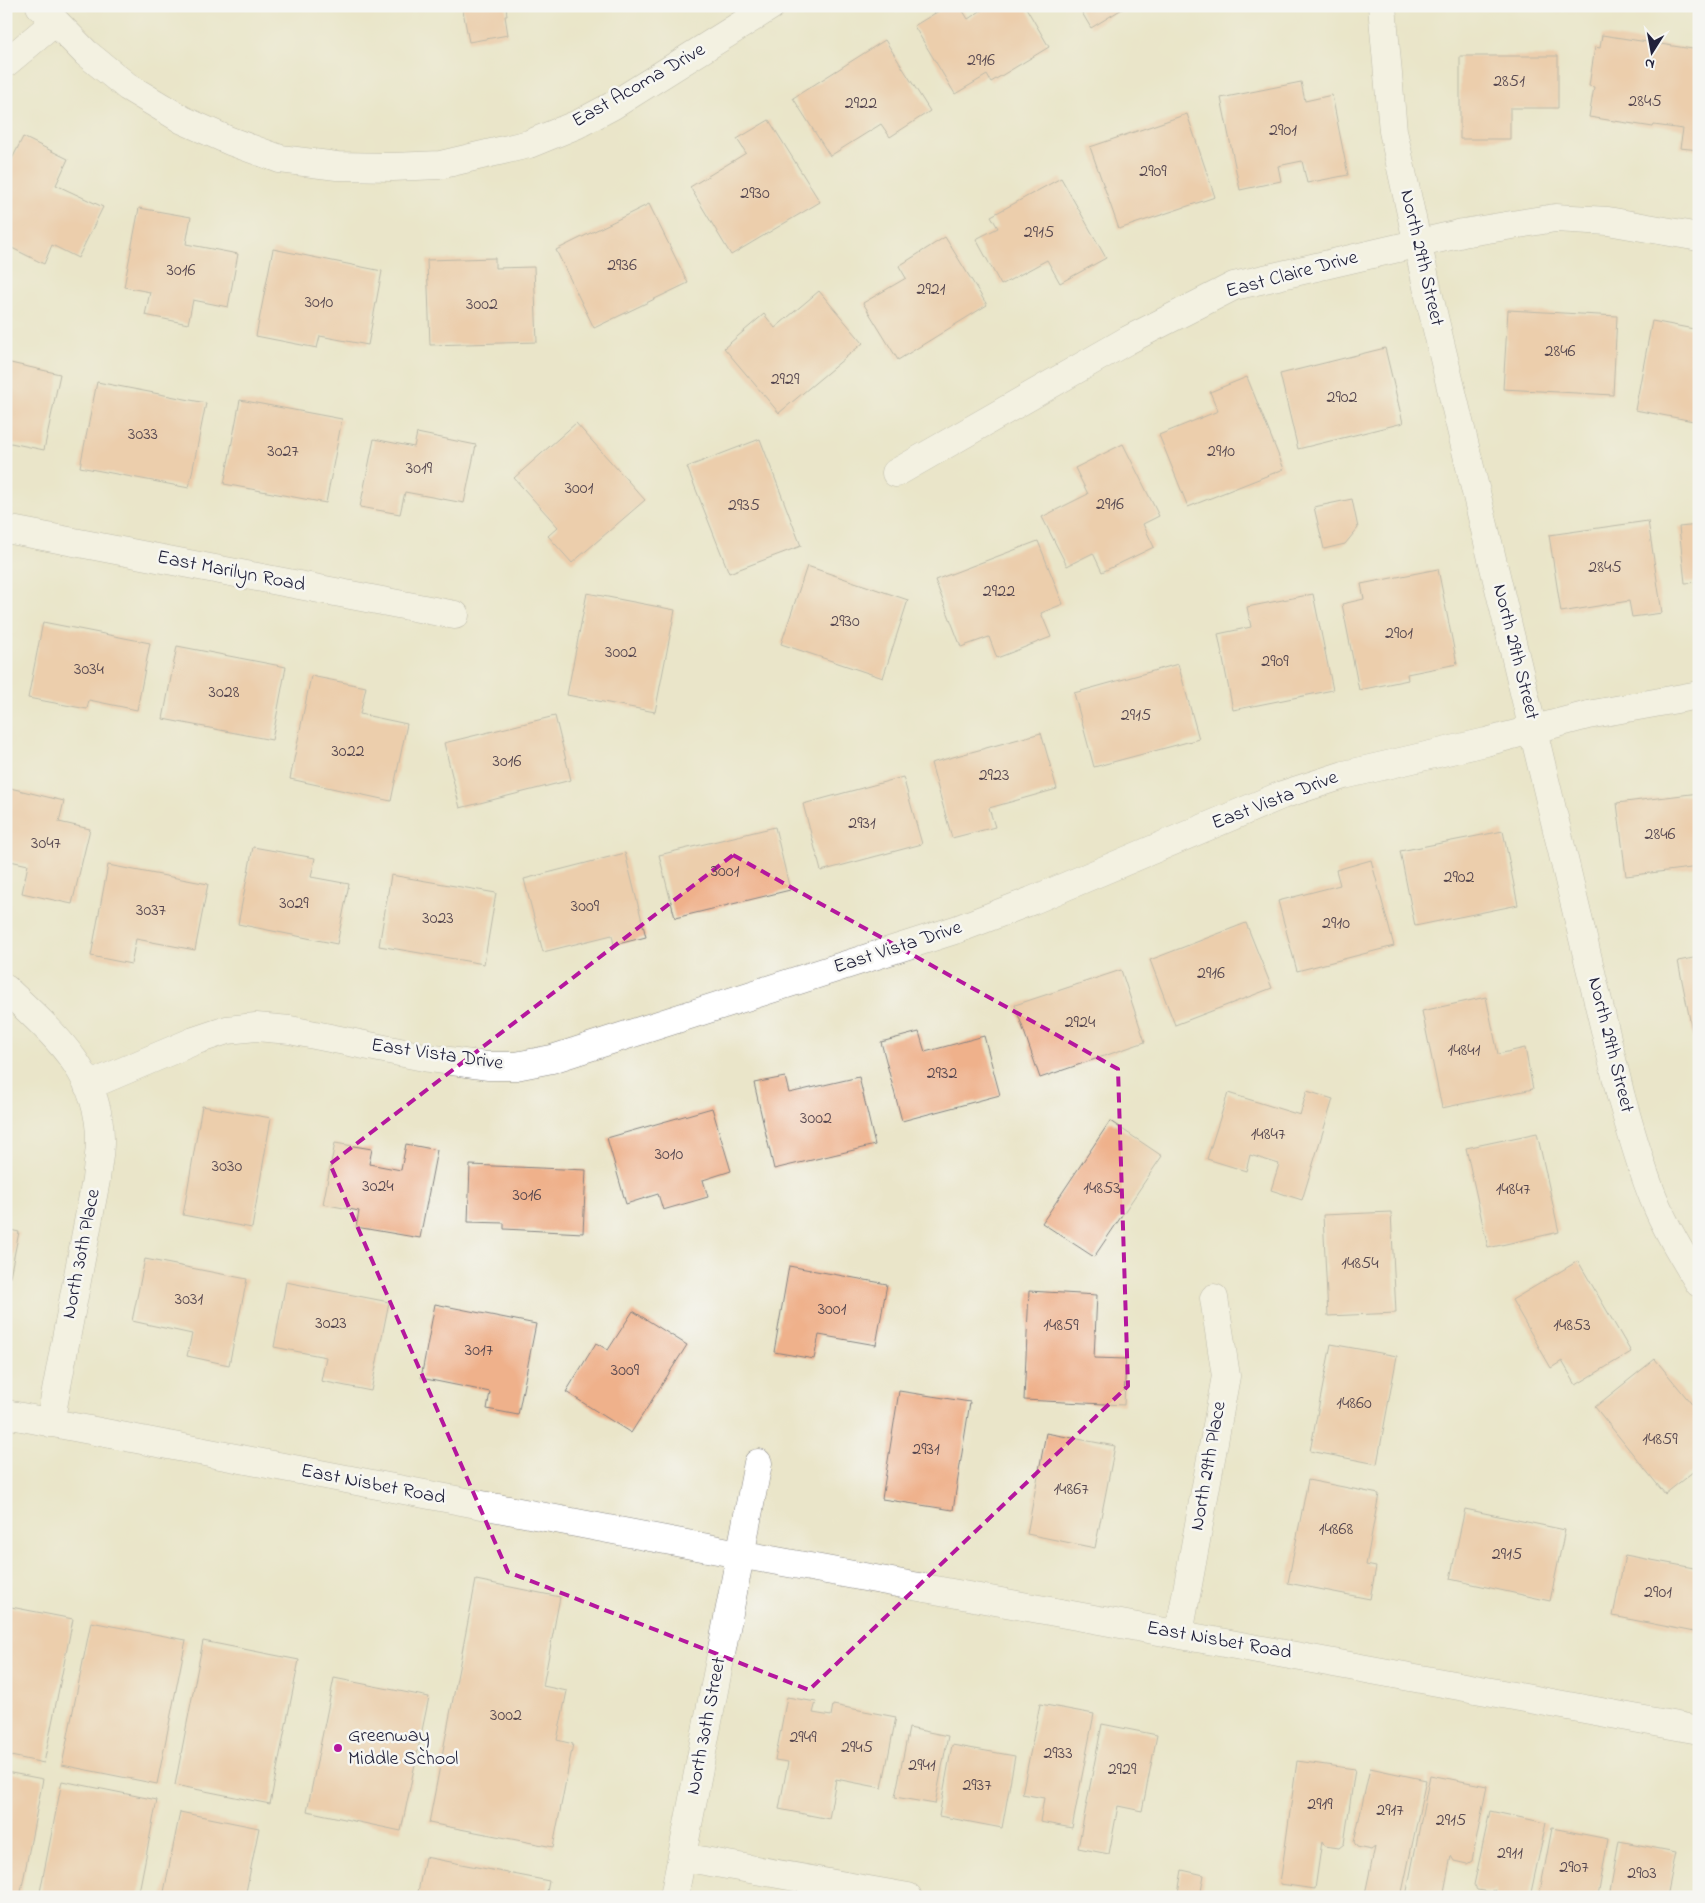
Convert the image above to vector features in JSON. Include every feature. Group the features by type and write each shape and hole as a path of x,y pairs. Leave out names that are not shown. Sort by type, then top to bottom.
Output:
{"street":[{"name":"East Acoma Drive","path":"48,14 86,53 128,87 183,120 230,142 280,159 337,166 393,167 440,165 529,144 578,124 612,106 771,6"},
{"name":"North 29th Street","path":"1382,6 1393,131 1621,1097 1637,1153 1653,1198 1699,1283"},
{"path":"6,63 48,14"},
{"name":"East Claire Drive","path":"896,473 1128,340 1234,286 1463,233 1554,218 1608,221 1699,237"},
{"name":"East Marilyn Road","path":"6,530 455,615"},
{"name":"East Vista Drive","path":"88,1086 194,1041 228,1030 256,1027 290,1030 429,1058 487,1066 516,1066 552,1060 958,929 1031,901 1282,795 1344,775 1534,730 1588,715 1699,695"},
{"name":"North 30th Place","path":"6,989 48,1028 71,1054 83,1072 97,1110 100,1141 96,1180 50,1423"},
{"name":"North 29th Place","path":"1179,1634 1226,1376 1214,1298"},
{"name":"East Nisbet Road","path":"6,1414 739,1554 1699,1730"},
{"path":"739,1554 758,1462"},
{"name":"North 30th Street","path":"674,1897 739,1554"},
{"path":"682,1856 908,1897"}],"highlighted area":[{"path":"733,855 1118,1069 1128,1386 809,1690 508,1572 330,1164"}],"building":[{"path":"462,6 506,6 507,16 505,16 508,35 469,42"},
{"path":"947,6 960,6 968,19 988,6 1025,6 1049,47 991,82 987,75 955,94 914,26"},
{"path":"1078,6 1127,6 1091,28"},
{"path":"1602,35 1699,50 1699,150 1680,148 1683,129 1654,125 1653,127 1589,117 1594,87 1589,86 1595,47 1600,48"},
{"path":"885,40 930,111 890,137 881,124 830,156 793,98"},
{"path":"1460,56 1558,56 1558,108 1510,108 1510,139 1460,139"},
{"path":"1301,82 1305,101 1332,95 1348,175 1307,183 1302,161 1278,166 1281,181 1240,190 1221,98"},
{"path":"1187,114 1215,197 1119,229 1090,147"},
{"path":"769,120 820,202 731,255 690,187 746,153 737,139"},
{"path":"23,137 68,159 56,185 103,207 78,258 52,245 44,264 6,245 6,171"},
{"path":"1061,178 1106,258 1060,283 1047,260 1001,285 976,239 998,228 991,216"},
{"path":"649,204 688,283 594,328 556,250"},
{"path":"139,208 191,217 186,244 238,254 228,307 193,300 188,324 145,315 150,292 124,287"},
{"path":"945,237 987,305 898,360 863,303 906,278 899,266"},
{"path":"273,249 382,271 368,345 320,336 317,348 256,336"},
{"path":"495,258 495,268 534,267 537,342 430,345 427,260"},
{"path":"819,291 863,343 779,413 724,348 764,314 775,328"},
{"path":"1508,310 1617,316 1613,395 1503,389"},
{"path":"1652,321 1699,330 1699,422 1635,410"},
{"path":"1385,348 1403,423 1298,449 1280,374"},
{"path":"6,362 60,374 44,450 6,442"},
{"path":"1247,377 1284,469 1188,507 1159,435 1218,411 1210,392"},
{"path":"97,382 206,403 189,488 80,467"},
{"path":"240,400 342,419 326,503 224,484"},
{"path":"576,423 645,500 572,563 548,536 558,527 514,478"},
{"path":"417,433 476,445 464,503 405,492 400,514 360,507 374,439 414,447"},
{"path":"760,439 801,546 729,573 687,467"},
{"path":"1123,444 1159,516 1143,524 1154,547 1102,572 1093,553 1067,566 1042,517 1088,494 1075,468"},
{"path":"1352,499 1358,528 1345,544 1324,549 1314,507"},
{"path":"1648,521 1662,613 1632,617 1629,601 1561,612 1549,535"},
{"path":"1699,525 1699,582 1685,583 1679,527"},
{"path":"1038,541 1063,604 1041,613 1051,637 997,658 989,637 961,647 935,580"},
{"path":"807,566 908,600 883,678 781,644"},
{"path":"1438,569 1457,664 1407,674 1408,680 1359,690 1342,604 1364,599 1361,584"},
{"path":"587,593 675,610 655,712 567,695"},
{"path":"1313,594 1333,690 1233,710 1218,634 1251,627 1247,607"},
{"path":"43,622 150,643 137,710 89,700 87,709 28,698"},
{"path":"177,646 286,667 272,740 163,719"},
{"path":"1178,664 1199,739 1094,767 1074,693"},
{"path":"311,676 366,687 360,714 407,724 391,801 290,779"},
{"path":"555,716 571,780 460,808 444,743"},
{"path":"1041,733 1057,789 989,808 995,827 952,838 931,763"},
{"path":"903,777 922,844 821,871 803,804"},
{"path":"6,787 64,801 59,822 90,829 72,904 22,893 28,865 6,860"},
{"path":"1699,793 1699,867 1626,876 1617,803"},
{"path":"775,827 790,890 675,918 659,855"},
{"path":"1503,831 1518,905 1415,926 1400,851"},
{"path":"253,847 315,858 311,877 349,884 337,944 238,924"},
{"path":"625,853 646,937 614,945 612,935 543,952 524,879"},
{"path":"1371,860 1394,946 1297,971 1278,901 1340,885 1336,870"},
{"path":"108,865 208,884 195,950 136,939 131,964 91,956"},
{"path":"391,875 496,893 484,964 379,946"},
{"path":"1246,923 1272,988 1175,1025 1150,960"},
{"path":"1699,957 1699,1044 1695,1045 1678,961"},
{"path":"1121,970 1145,1042 1040,1078 1015,1005"},
{"path":"1486,997 1498,1054 1525,1048 1533,1089 1442,1108 1422,1011"},
{"path":"919,1032 925,1052 984,1036 1000,1095 902,1121 881,1042"},
{"path":"785,1077 789,1093 859,1077 875,1145 774,1169 754,1083"},
{"path":"1307,1091 1333,1099 1302,1200 1271,1190 1279,1164 1250,1155 1246,1171 1207,1159 1228,1093 1300,1115"},
{"path":"202,1106 271,1118 252,1228 183,1215"},
{"path":"712,1108 731,1171 703,1180 708,1197 663,1210 658,1194 626,1204 607,1138"},
{"path":"1110,1121 1162,1156 1094,1257 1042,1223"},
{"path":"1537,1133 1559,1232 1488,1248 1466,1148"},
{"path":"335,1143 372,1149 369,1164 401,1170 406,1144 437,1150 420,1238 356,1227 359,1211 323,1204"},
{"path":"470,1165 586,1170 583,1233 504,1229 504,1223 468,1222"},
{"path":"1391,1212 1396,1313 1328,1316 1323,1215"},
{"path":"6,1229 19,1232 7,1291 6,1291"},
{"path":"145,1259 247,1279 229,1365 187,1356 192,1334 132,1321"},
{"path":"1578,1261 1631,1352 1576,1385 1562,1361 1551,1368 1512,1300"},
{"path":"789,1266 887,1284 876,1345 819,1335 814,1359 774,1352"},
{"path":"286,1282 389,1302 371,1391 321,1381 326,1357 274,1347"},
{"path":"1029,1291 1097,1295 1094,1358 1126,1359 1124,1405 1024,1400"},
{"path":"435,1304 536,1324 518,1415 487,1409 490,1392 421,1378"},
{"path":"633,1311 687,1345 631,1433 566,1392 596,1343 608,1350"},
{"path":"1331,1344 1397,1356 1377,1464 1310,1451"},
{"path":"1655,1359 1699,1413 1699,1467 1665,1494 1595,1407"},
{"path":"899,1391 970,1402 953,1510 882,1499"},
{"path":"1046,1433 1115,1446 1095,1548 1027,1534"},
{"path":"1308,1480 1379,1494 1366,1565 1376,1567 1370,1599 1288,1583"},
{"path":"1465,1509 1565,1530 1550,1601 1450,1579"},
{"path":"1625,1555 1699,1569 1699,1633 1613,1616"},
{"path":"476,1580 560,1597 543,1686 567,1691 557,1740 573,1744 553,1847 429,1823"},
{"path":"6,1606 73,1619 44,1763 6,1755"},
{"path":"91,1622 186,1640 157,1784 62,1765"},
{"path":"203,1641 299,1660 270,1804 175,1785"},
{"path":"334,1678 429,1697 401,1831 307,1811"},
{"path":"787,1697 816,1702 813,1713 831,1716 833,1705 896,1717 882,1788 836,1779 829,1819 779,1809 788,1762 775,1760"},
{"path":"1040,1704 1094,1714 1072,1828 1040,1822 1044,1798 1022,1794"},
{"path":"1102,1724 1157,1735 1142,1811 1118,1806 1109,1854 1078,1848"},
{"path":"909,1728 948,1736 935,1804 895,1797"},
{"path":"952,1745 1015,1756 1002,1828 939,1816"},
{"path":"1297,1761 1355,1769 1344,1844 1339,1848 1325,1846 1322,1841 1315,1889 1280,1884"},
{"path":"1370,1768 1426,1780 1401,1897 1378,1897 1365,1894 1375,1847 1371,1850 1357,1847 1354,1842"},
{"path":"6,1772 43,1779 20,1897 6,1897"},
{"path":"1430,1775 1487,1786 1472,1861 1467,1864 1454,1861 1451,1856 1443,1897 1409,1897 1406,1896"},
{"path":"62,1781 157,1800 138,1897 39,1897"},
{"path":"1490,1811 1546,1823 1530,1897 1494,1897 1496,1889 1491,1892 1477,1890 1474,1885"},
{"path":"180,1812 259,1828 245,1897 163,1897"},
{"path":"1552,1828 1608,1839 1598,1897 1539,1897"},
{"path":"1619,1841 1676,1852 1667,1897 1609,1897"},
{"path":"425,1857 549,1881 546,1897 417,1897"},
{"path":"1182,1870 1204,1875 1200,1897 1178,1893"}],"place":[{"name":"Greenway Middle School","path":"338,1748"}]}
